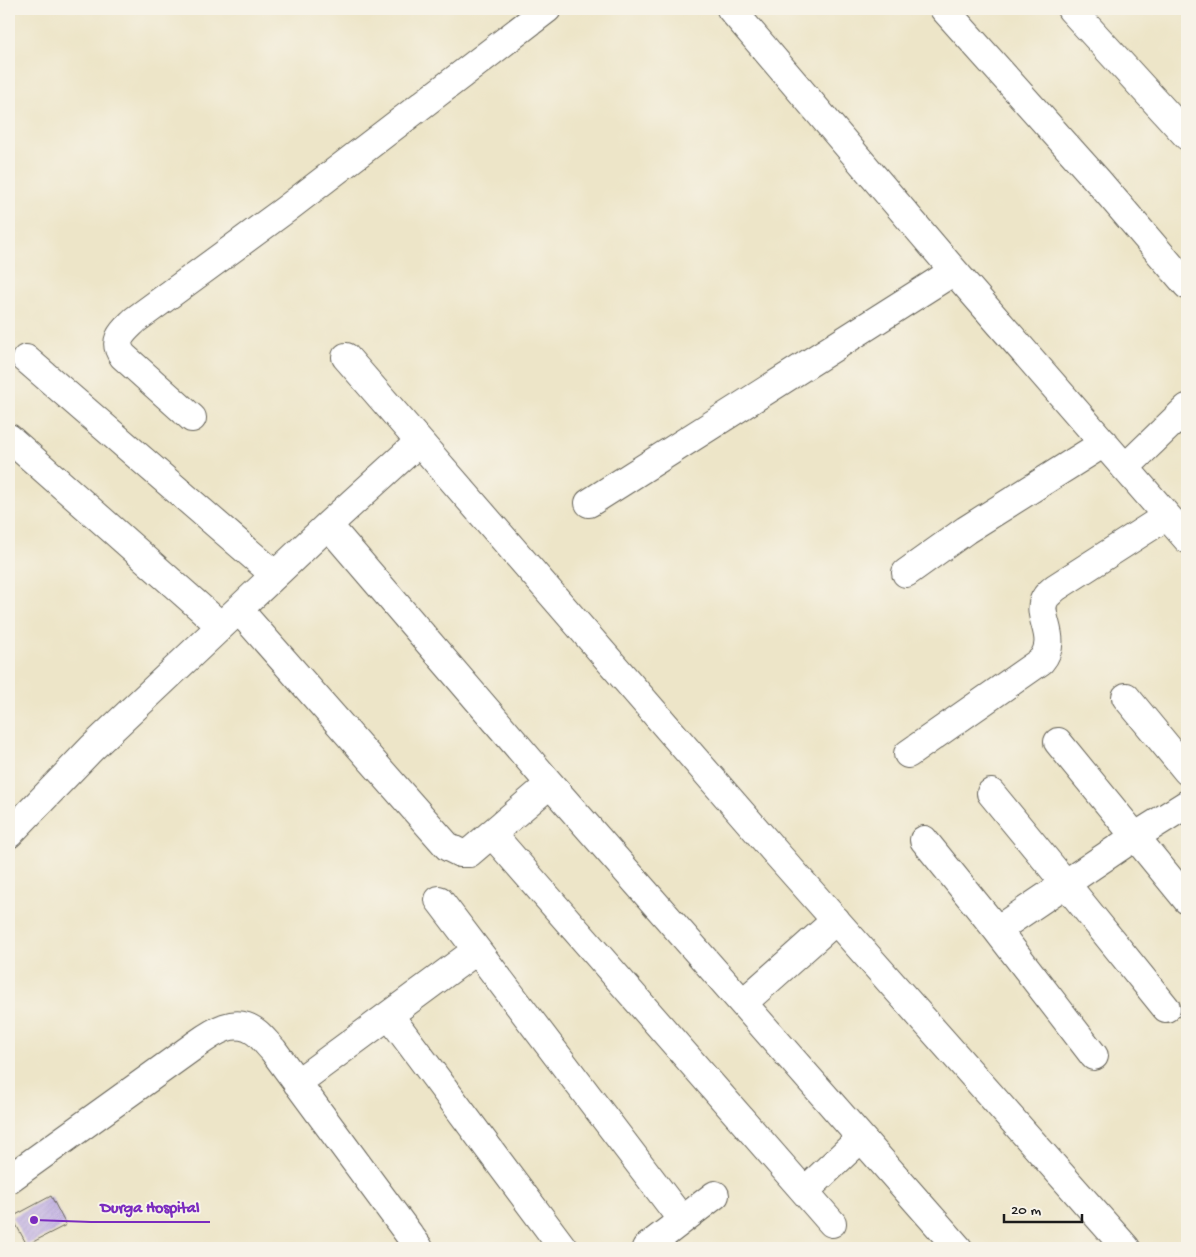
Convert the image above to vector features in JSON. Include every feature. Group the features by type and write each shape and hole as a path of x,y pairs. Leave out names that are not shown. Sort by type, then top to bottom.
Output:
{"street":[{"path":"192,418 118,350 118,341 123,332 135,320 285,210 547,9"},
{"path":"731,9 1187,539"},
{"path":"944,9 1092,174 1187,285"},
{"path":"1071,9 1187,136"},
{"path":"589,503 954,270"},
{"path":"346,357 836,920 1126,1248"},
{"path":"26,360 275,575"},
{"path":"1126,468 1187,408"},
{"path":"9,438 230,618 448,847 460,853 469,853 550,784"},
{"path":"9,834 92,748 328,525 419,442"},
{"path":"906,573 966,530 1104,443"},
{"path":"908,754 1046,656 1049,639 1043,603 1046,596 1055,588 1168,516"},
{"path":"328,525 550,784 958,1248"},
{"path":"1126,697 1187,771"},
{"path":"1058,742 1187,900"},
{"path":"990,793 1166,1008"},
{"path":"997,930 1065,883 1187,804"},
{"path":"492,834 832,1223"},
{"path":"924,840 997,930 1094,1056"},
{"path":"439,900 682,1220"},
{"path":"743,1003 836,920"},
{"path":"297,1083 477,950"},
{"path":"389,1015 563,1248"},
{"path":"9,1179 217,1030 236,1025 256,1032 273,1050 419,1248"},
{"path":"805,1191 861,1138"},
{"path":"646,1248 715,1195"}],"building":[{"path":"51,1196 66,1225 27,1245 12,1217"}],"place":[{"name":"Durga Hospital","path":"34,1220"}]}
